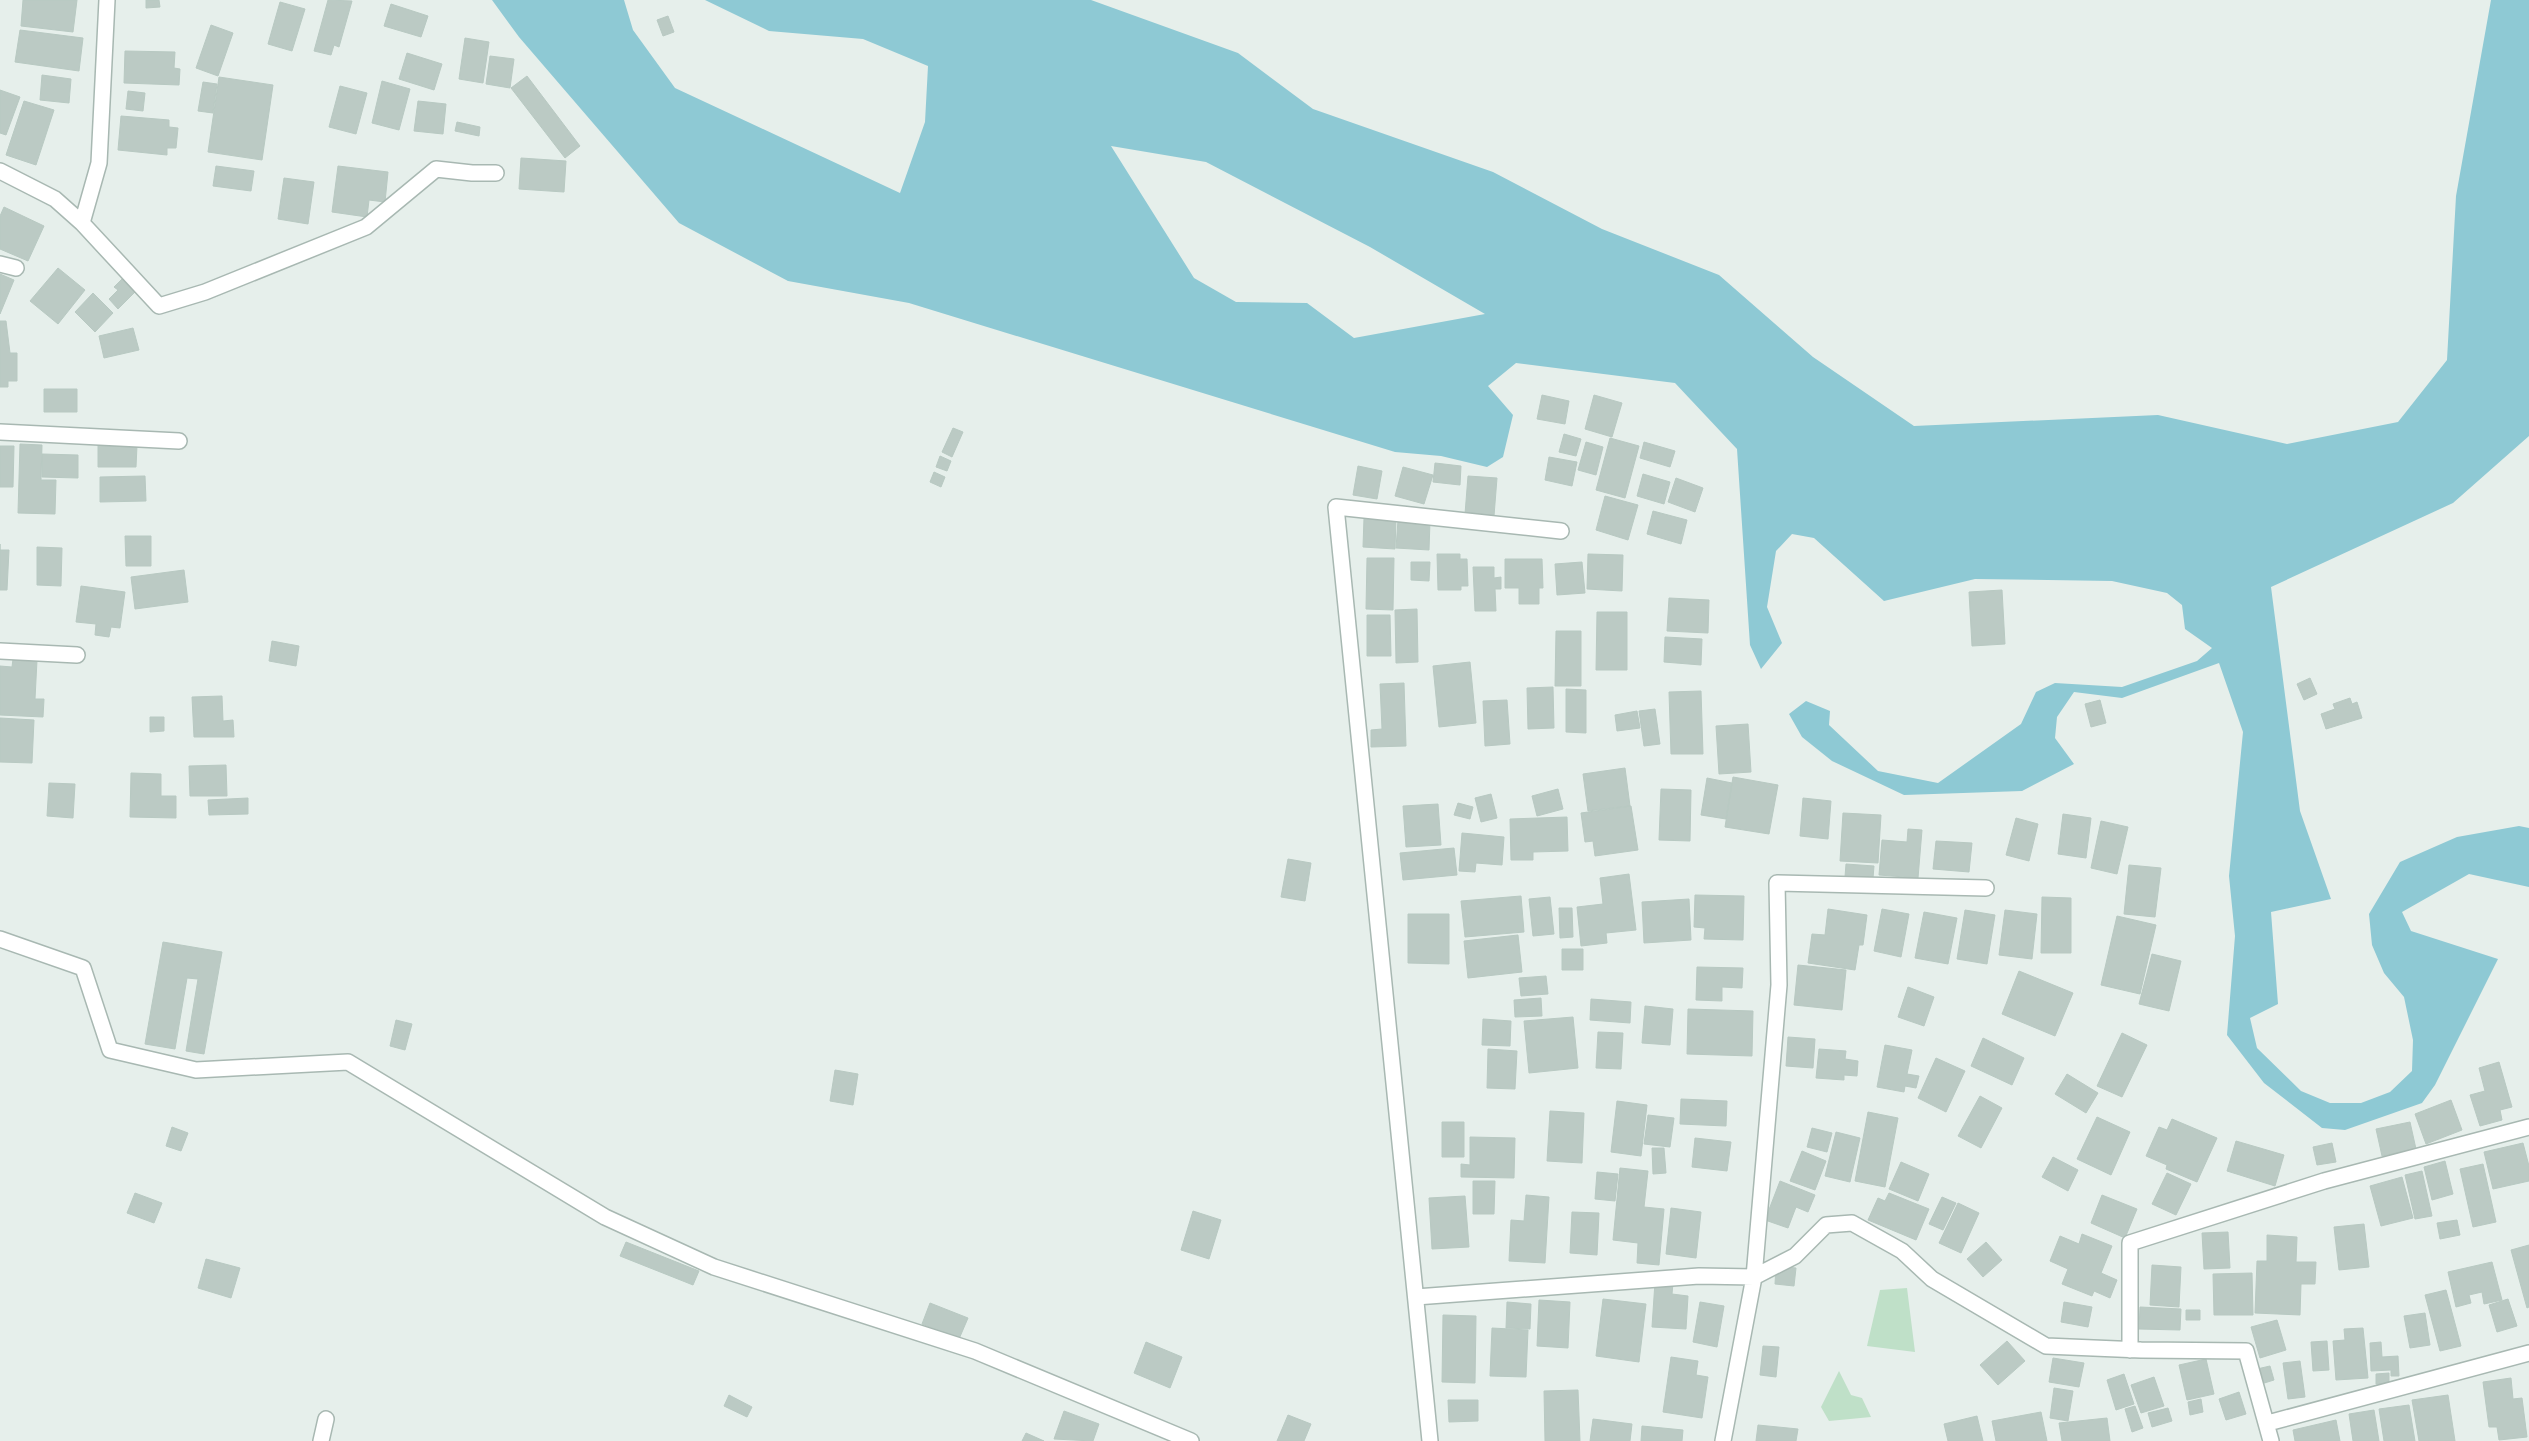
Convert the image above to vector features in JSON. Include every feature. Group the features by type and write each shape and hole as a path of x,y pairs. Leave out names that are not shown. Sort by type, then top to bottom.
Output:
{"street":[{"path":"82,223 99,163 107,0"},
{"path":"0,171 55,199 82,223 159,306 205,292 366,227 436,169 496,173"},
{"path":"0,264 16,268"},
{"path":"0,432 178,441"},
{"path":"1430,1441 1336,507 1561,531"},
{"path":"0,651 77,655"},
{"path":"1723,1441 1754,1277 1779,985 1777,882 1986,888"},
{"path":"0,939 83,968 110,1050 196,1070 348,1062 605,1216 714,1267 975,1351 1192,1441"},
{"path":"2130,1350 2130,1243 2324,1181 2529,1127"},
{"path":"1416,1296 1699,1276 1754,1277 1796,1256 1826,1225 1852,1223 1902,1251 1932,1279 2046,1346 2130,1350 2246,1351 2268,1423 2271,1441"},
{"path":"2268,1423 2529,1353"},
{"path":"321,1441 326,1418"}],"green space":[{"path":"1907,1288 1915,1352 1867,1346 1880,1290"},
{"path":"1839,1371 1851,1395 1862,1398 1871,1417 1829,1421 1821,1407"}],"water":[{"path":"492,0 624,0 633,30 675,88 900,193 925,122 928,66 863,39 769,31 705,0 1091,0 1238,53 1313,109 1493,172 1602,229 1719,275 1813,357 1914,426 2158,415 2287,444 2398,422 2447,360 2456,196 2491,0 2529,0 2529,436 2453,503 2271,587 2300,811 2331,899 2271,912 2278,1004 2250,1018 2257,1048 2301,1091 2330,1103 2361,1103 2390,1092 2412,1071 2413,1040 2404,997 2384,973 2372,945 2369,914 2400,862 2457,837 2519,826 2529,828 2529,887 2469,874 2402,912 2411,931 2498,959 2435,1085 2422,1103 2345,1130 2322,1128 2264,1083 2227,1035 2235,936 2229,876 2243,732 2219,663 2122,698 2074,692 2057,717 2055,738 2074,764 2022,791 1904,795 1832,761 1802,737 1789,714 1806,701 1830,711 1829,725 1878,771 1938,783 2021,724 2036,692 2055,683 2122,687 2197,661 2212,648 2185,629 2182,605 2167,593 2112,581 1975,579 1884,601 1814,538 1792,534 1776,551 1767,607 1782,643 1761,669 1750,645 1737,449 1675,383 1516,363 1488,386 1513,415 1503,457 1487,467 1441,456 1395,452 909,303 788,281 679,223 519,37","holes":["1111,146 1206,162 1370,247 1485,314 1354,338 1307,303 1236,302 1194,278"]}],"building":[{"path":"23,0 77,0 73,32 21,26"},
{"path":"146,0 159,0 160,7 146,8"},
{"path":"328,0 352,1 339,47 334,45 331,55 314,51"},
{"path":"280,2 305,9 292,51 268,44"},
{"path":"391,4 428,16 421,37 384,26"},
{"path":"668,16 674,32 663,36 657,20"},
{"path":"211,25 233,33 218,76 196,68"},
{"path":"20,30 83,38 79,71 15,62"},
{"path":"465,38 489,42 483,83 459,79"},
{"path":"125,51 175,52 174,68 180,69 179,85 124,83"},
{"path":"407,53 442,64 434,90 399,79"},
{"path":"490,56 514,59 510,88 486,84"},
{"path":"42,75 71,79 69,103 40,100"},
{"path":"527,76 580,146 565,158 511,88"},
{"path":"219,77 273,85 262,160 208,152"},
{"path":"382,81 410,89 399,130 372,123"},
{"path":"203,82 217,84 213,113 198,111"},
{"path":"340,86 367,93 356,134 329,127"},
{"path":"0,90 20,97 6,135 0,133"},
{"path":"128,91 145,93 143,111 126,109"},
{"path":"24,101 54,110 36,165 6,155"},
{"path":"418,101 446,104 443,134 414,131"},
{"path":"121,116 169,120 169,127 178,128 176,148 167,148 167,155 118,150"},
{"path":"457,122 480,127 479,136 455,131"},
{"path":"521,158 566,161 564,192 519,189"},
{"path":"216,166 254,171 251,191 213,186"},
{"path":"338,166 388,172 385,202 369,200 367,217 332,212"},
{"path":"284,178 314,182 308,224 278,219"},
{"path":"4,207 44,226 28,261 0,249 0,216"},
{"path":"58,268 85,290 58,324 30,301"},
{"path":"0,274 14,280 0,314"},
{"path":"122,279 135,292 118,309 109,299 118,290 114,287"},
{"path":"93,293 113,313 95,332 75,312"},
{"path":"0,321 6,321 10,353 17,353 17,381 8,381 8,387 0,387"},
{"path":"133,328 139,350 104,358 99,336"},
{"path":"44,389 77,389 77,412 44,412"},
{"path":"1542,395 1569,401 1565,424 1537,419"},
{"path":"1594,395 1622,403 1612,437 1585,429"},
{"path":"953,428 963,432 952,457 942,452"},
{"path":"1564,434 1581,439 1576,456 1559,452"},
{"path":"1610,438 1639,446 1625,498 1596,490"},
{"path":"1586,442 1603,447 1596,475 1578,470"},
{"path":"1644,442 1675,451 1670,467 1640,458"},
{"path":"20,444 42,445 41,480 56,480 55,514 18,513"},
{"path":"98,445 137,445 136,467 98,467"},
{"path":"0,446 14,446 13,487 0,487"},
{"path":"42,454 78,455 78,478 42,477"},
{"path":"940,456 951,461 947,471 936,467"},
{"path":"1549,457 1577,462 1572,486 1545,480"},
{"path":"1435,463 1461,466 1460,485 1433,482"},
{"path":"1358,466 1382,471 1377,499 1353,495"},
{"path":"1403,467 1433,475 1424,504 1395,496"},
{"path":"934,472 945,477 941,487 930,482"},
{"path":"1643,474 1670,482 1664,504 1637,496"},
{"path":"145,476 146,501 100,502 100,477"},
{"path":"1468,476 1497,478 1494,516 1465,514"},
{"path":"1676,478 1703,488 1695,512 1668,502"},
{"path":"1605,496 1638,505 1628,540 1596,530"},
{"path":"1653,511 1687,520 1681,544 1647,534"},
{"path":"1364,518 1396,519 1395,549 1363,547"},
{"path":"1398,520 1430,521 1429,550 1396,548"},
{"path":"125,536 151,536 151,566 126,566"},
{"path":"37,547 62,548 61,586 37,585"},
{"path":"0,550 9,550 7,590 0,590"},
{"path":"1437,554 1460,554 1460,559 1467,559 1468,586 1461,586 1461,590 1438,590"},
{"path":"1588,554 1623,555 1622,591 1587,589"},
{"path":"1367,558 1394,558 1393,610 1366,609"},
{"path":"1505,559 1542,559 1543,588 1539,588 1539,604 1519,604 1519,588 1505,588"},
{"path":"1411,562 1430,562 1429,581 1411,580"},
{"path":"1582,562 1585,593 1557,595 1555,564"},
{"path":"1473,567 1494,567 1494,578 1501,577 1501,589 1495,589 1496,611 1475,611"},
{"path":"184,570 188,602 135,609 131,577"},
{"path":"81,586 125,592 120,628 111,627 109,637 95,635 96,624 76,622"},
{"path":"2002,590 2005,644 1972,646 1969,592"},
{"path":"1669,598 1709,600 1708,633 1667,631"},
{"path":"1417,609 1418,662 1396,663 1395,610"},
{"path":"1597,612 1627,612 1627,670 1596,670"},
{"path":"1367,615 1390,615 1391,656 1367,656"},
{"path":"1556,631 1581,631 1581,686 1555,686"},
{"path":"1665,637 1702,639 1701,665 1664,662"},
{"path":"272,641 299,646 296,666 269,661"},
{"path":"13,659 37,660 35,699 44,699 43,717 0,715 0,666 12,667"},
{"path":"1470,662 1476,723 1439,727 1433,666"},
{"path":"2310,678 2317,694 2304,700 2297,684"},
{"path":"1404,683 1406,746 1371,747 1371,730 1382,729 1380,684"},
{"path":"1553,687 1554,728 1528,729 1527,688"},
{"path":"1566,689 1586,690 1586,733 1566,732"},
{"path":"1701,691 1703,754 1671,754 1669,692"},
{"path":"222,696 223,721 233,720 234,737 194,737 192,697"},
{"path":"2350,698 2352,704 2357,702 2362,718 2326,729 2321,714 2335,709 2333,704"},
{"path":"1507,700 1510,744 1485,746 1483,701"},
{"path":"2100,700 2106,723 2091,727 2085,704"},
{"path":"1655,709 1660,744 1644,746 1639,711"},
{"path":"1637,711 1640,728 1617,731 1615,715"},
{"path":"150,717 164,717 164,731 150,732"},
{"path":"0,718 34,720 32,763 0,762"},
{"path":"1748,724 1751,772 1719,774 1716,726"},
{"path":"226,765 227,796 190,796 189,766"},
{"path":"1625,768 1630,806 1588,811 1583,774"},
{"path":"131,773 161,774 161,796 176,796 176,818 130,817"},
{"path":"1733,777 1778,785 1769,834 1725,827"},
{"path":"1707,778 1732,783 1726,819 1701,815"},
{"path":"49,783 75,784 73,818 47,816"},
{"path":"1558,789 1563,809 1537,816 1532,796"},
{"path":"1661,789 1691,790 1690,841 1659,840"},
{"path":"1491,794 1497,818 1481,822 1475,798"},
{"path":"248,798 248,814 209,815 208,800"},
{"path":"1803,798 1831,801 1828,839 1800,836"},
{"path":"1458,803 1473,807 1470,819 1454,815"},
{"path":"1438,804 1441,845 1406,847 1403,806"},
{"path":"1631,806 1638,850 1595,856 1593,841 1585,842 1581,813"},
{"path":"1843,813 1881,815 1878,863 1840,861"},
{"path":"2063,814 2091,818 2086,858 2058,854"},
{"path":"1567,817 1568,851 1533,852 1533,860 1511,860 1510,819"},
{"path":"2016,818 2038,824 2029,861 2006,855"},
{"path":"2101,821 2128,827 2117,874 2091,868"},
{"path":"1908,829 1922,830 1918,878 1879,875 1882,840 1907,842"},
{"path":"1462,833 1504,837 1502,865 1476,863 1475,872 1459,871"},
{"path":"1936,841 1972,843 1969,872 1933,869"},
{"path":"1454,848 1457,875 1403,880 1400,853"},
{"path":"1288,859 1311,863 1305,901 1281,897"},
{"path":"1846,864 1874,866 1873,878 1845,877"},
{"path":"2129,865 2161,868 2155,917 2124,914"},
{"path":"1629,874 1636,930 1606,933 1607,943 1581,946 1577,907 1603,904 1600,878"},
{"path":"1695,895 1744,896 1743,940 1704,939 1705,928 1694,927"},
{"path":"1521,896 1524,932 1465,937 1461,901"},
{"path":"1550,897 1554,934 1533,936 1529,899"},
{"path":"2042,897 2071,898 2071,953 2041,953"},
{"path":"1689,899 1691,940 1644,943 1642,902"},
{"path":"1559,908 1572,908 1573,937 1560,938"},
{"path":"1828,909 1867,915 1863,945 1859,945 1855,970 1808,963 1812,934 1825,935"},
{"path":"1882,909 1909,914 1901,957 1874,951"},
{"path":"1965,910 1995,915 1987,964 1957,959"},
{"path":"2005,910 2037,914 2032,959 1999,955"},
{"path":"1924,912 1957,918 1948,964 1915,958"},
{"path":"1408,914 1449,914 1449,964 1408,963"},
{"path":"2117,916 2156,925 2140,994 2101,985"},
{"path":"1518,935 1522,972 1468,978 1464,941"},
{"path":"163,942 222,952 204,1054 186,1051 198,979 187,978 175,1049 145,1044"},
{"path":"1562,949 1583,949 1583,970 1562,970"},
{"path":"2152,954 2181,961 2169,1011 2139,1004"},
{"path":"1798,965 1846,970 1842,1010 1794,1005"},
{"path":"1697,967 1743,968 1742,988 1722,987 1722,1001 1696,1000"},
{"path":"2019,971 2073,993 2055,1036 2002,1014"},
{"path":"1546,976 1548,994 1521,996 1519,978"},
{"path":"1908,987 1934,997 1924,1026 1898,1017"},
{"path":"1541,998 1542,1016 1515,1017 1514,1000"},
{"path":"1591,999 1631,1002 1630,1023 1590,1020"},
{"path":"1645,1006 1673,1009 1670,1045 1642,1043"},
{"path":"1688,1009 1753,1011 1752,1056 1687,1054"},
{"path":"1573,1017 1578,1068 1529,1073 1524,1021"},
{"path":"1483,1019 1511,1021 1510,1046 1482,1045"},
{"path":"396,1020 412,1024 405,1050 390,1046"},
{"path":"1598,1032 1623,1033 1621,1069 1596,1068"},
{"path":"2122,1033 2147,1045 2122,1097 2097,1086"},
{"path":"1788,1037 1815,1039 1813,1068 1786,1066"},
{"path":"1983,1038 2024,1058 2012,1085 1971,1066"},
{"path":"1885,1045 1912,1050 1907,1074 1919,1076 1916,1088 1905,1086 1904,1092 1877,1087"},
{"path":"1488,1049 1517,1051 1515,1089 1487,1088"},
{"path":"1819,1049 1846,1051 1845,1059 1858,1061 1857,1076 1844,1075 1844,1080 1816,1078"},
{"path":"1936,1058 1965,1071 1946,1112 1918,1098"},
{"path":"2499,1062 2512,1107 2500,1110 2502,1120 2480,1126 2470,1095 2485,1091 2479,1068"},
{"path":"835,1070 858,1074 853,1105 830,1101"},
{"path":"2067,1074 2098,1093 2086,1113 2055,1094"},
{"path":"1980,1096 2002,1108 1981,1148 1958,1136"},
{"path":"1681,1099 1727,1101 1726,1126 1680,1124"},
{"path":"2451,1100 2462,1130 2426,1144 2415,1114"},
{"path":"1617,1101 1647,1105 1641,1156 1611,1152"},
{"path":"1550,1111 1584,1113 1582,1163 1547,1161"},
{"path":"1868,1112 1898,1118 1885,1187 1855,1181"},
{"path":"1648,1115 1674,1118 1670,1147 1644,1144"},
{"path":"2097,1117 2130,1132 2111,1175 2077,1159"},
{"path":"2172,1119 2217,1138 2197,1182 2166,1169 2167,1165 2146,1156 2159,1127 2167,1130"},
{"path":"1442,1122 1464,1122 1464,1157 1442,1157"},
{"path":"2410,1122 2416,1149 2382,1156 2376,1129"},
{"path":"172,1127 188,1133 181,1151 166,1146"},
{"path":"1812,1128 1832,1133 1827,1152 1807,1147"},
{"path":"1836,1132 1860,1138 1850,1182 1825,1176"},
{"path":"1470,1137 1515,1138 1514,1178 1461,1177 1461,1164 1470,1165"},
{"path":"1695,1138 1731,1142 1727,1171 1692,1167"},
{"path":"2236,1141 2284,1155 2275,1186 2227,1171"},
{"path":"2332,1143 2336,1162 2317,1165 2313,1147"},
{"path":"2523,1143 2529,1166 2529,1181 2493,1189 2484,1152"},
{"path":"1652,1148 1664,1148 1666,1173 1653,1174"},
{"path":"1802,1151 1826,1161 1815,1190 1790,1181"},
{"path":"2053,1157 2078,1170 2068,1191 2042,1177"},
{"path":"2445,1161 2453,1194 2432,1200 2424,1167"},
{"path":"1901,1162 1929,1174 1918,1201 1889,1189"},
{"path":"2483,1164 2496,1222 2473,1227 2460,1169"},
{"path":"1620,1168 1648,1171 1644,1207 1664,1209 1659,1265 1637,1263 1638,1243 1613,1240"},
{"path":"2422,1171 2432,1216 2415,1219 2405,1175"},
{"path":"1597,1172 1618,1174 1615,1201 1595,1199"},
{"path":"2167,1173 2191,1184 2176,1215 2152,1204"},
{"path":"2402,1177 2413,1218 2381,1226 2370,1186"},
{"path":"1473,1181 1495,1181 1494,1214 1473,1214"},
{"path":"1780,1181 1815,1195 1808,1212 1796,1207 1788,1228 1765,1220"},
{"path":"135,1193 162,1203 154,1223 127,1213"},
{"path":"1889,1193 1929,1209 1916,1240 1868,1220 1878,1198 1885,1201"},
{"path":"1526,1195 1549,1197 1545,1263 1509,1261 1511,1220 1524,1221"},
{"path":"2102,1195 2137,1209 2125,1238 2091,1223"},
{"path":"1465,1196 1469,1247 1432,1249 1429,1198"},
{"path":"1942,1197 1956,1203 1943,1230 1929,1224"},
{"path":"1958,1203 1979,1213 1961,1253 1939,1243"},
{"path":"1671,1208 1701,1212 1696,1258 1666,1254"},
{"path":"1193,1211 1221,1220 1209,1259 1181,1250"},
{"path":"1572,1212 1599,1213 1597,1255 1570,1253"},
{"path":"2457,1220 2460,1235 2440,1239 2437,1223"},
{"path":"2364,1224 2369,1267 2339,1270 2334,1227"},
{"path":"2228,1232 2230,1268 2204,1269 2202,1233"},
{"path":"2082,1234 2112,1246 2101,1273 2117,1280 2110,1298 2094,1291 2092,1296 2062,1284 2068,1269 2050,1261 2060,1236 2079,1244"},
{"path":"2267,1235 2297,1237 2296,1262 2316,1262 2315,1284 2301,1284 2300,1315 2255,1313 2257,1261 2267,1261"},
{"path":"626,1242 699,1271 693,1285 620,1256"},
{"path":"1986,1242 2002,1260 1983,1277 1967,1259"},
{"path":"2529,1245 2529,1307 2527,1308 2511,1250"},
{"path":"206,1259 240,1268 231,1298 198,1288"},
{"path":"2492,1262 2502,1300 2484,1304 2482,1292 2469,1295 2471,1303 2456,1307 2448,1272"},
{"path":"2152,1265 2181,1267 2179,1307 2150,1305"},
{"path":"1776,1266 1796,1268 1794,1286 1775,1284"},
{"path":"2252,1273 2253,1315 2214,1315 2213,1274"},
{"path":"1655,1282 1673,1283 1672,1294 1688,1296 1686,1329 1652,1327"},
{"path":"2446,1290 2461,1346 2440,1351 2425,1295"},
{"path":"1603,1299 1646,1304 1639,1362 1596,1356"},
{"path":"2508,1299 2517,1326 2497,1332 2489,1305"},
{"path":"1539,1300 1570,1302 1568,1348 1537,1346"},
{"path":"1507,1302 1531,1304 1530,1329 1506,1328"},
{"path":"1700,1302 1724,1306 1717,1347 1693,1342"},
{"path":"2064,1302 2092,1307 2088,1327 2061,1322"},
{"path":"930,1303 968,1318 959,1339 922,1324"},
{"path":"2140,1307 2181,1309 2180,1330 2139,1329"},
{"path":"2186,1310 2200,1310 2200,1320 2186,1320"},
{"path":"2425,1313 2430,1345 2410,1348 2404,1316"},
{"path":"1443,1315 1476,1316 1475,1383 1442,1382"},
{"path":"2277,1320 2286,1350 2260,1358 2251,1327"},
{"path":"1492,1328 1528,1330 1526,1377 1490,1376"},
{"path":"2363,1328 2368,1378 2336,1380 2333,1341 2345,1340 2344,1329"},
{"path":"2007,1341 2025,1361 1998,1385 1980,1365"},
{"path":"2327,1341 2329,1370 2313,1371 2311,1342"},
{"path":"1146,1342 1182,1357 1170,1388 1134,1373"},
{"path":"2381,1342 2382,1357 2398,1356 2399,1376 2391,1376 2391,1370 2371,1371 2370,1343"},
{"path":"1763,1346 1779,1347 1776,1377 1760,1375"},
{"path":"1671,1357 1698,1361 1696,1375 1708,1377 1702,1418 1663,1412"},
{"path":"2053,1358 2084,1363 2079,1387 2049,1382"},
{"path":"2206,1359 2214,1394 2187,1400 2179,1365"},
{"path":"2300,1361 2305,1397 2288,1399 2283,1363"},
{"path":"2270,1366 2274,1380 2261,1384 2257,1369"},
{"path":"2389,1373 2389,1384 2376,1384 2376,1374"},
{"path":"2124,1374 2134,1404 2116,1410 2107,1380"},
{"path":"2154,1377 2164,1406 2141,1413 2131,1385"},
{"path":"2511,1378 2513,1399 2522,1398 2527,1437 2499,1440 2497,1427 2489,1427 2483,1382"},
{"path":"2054,1388 2073,1391 2068,1421 2050,1418"},
{"path":"1578,1390 1580,1441 1545,1441 1544,1391"},
{"path":"2239,1392 2246,1414 2226,1420 2219,1399"},
{"path":"729,1395 752,1407 747,1417 724,1406"},
{"path":"2448,1395 2455,1441 2419,1441 2412,1400"},
{"path":"2201,1399 2203,1412 2190,1415 2188,1402"},
{"path":"1448,1400 1478,1400 1478,1421 1449,1422"},
{"path":"2409,1405 2415,1441 2384,1441 2379,1409"},
{"path":"2135,1406 2143,1428 2132,1432 2125,1409"},
{"path":"2168,1408 2172,1421 2152,1427 2148,1413"},
{"path":"2374,1410 2379,1441 2353,1441 2349,1414"},
{"path":"1064,1411 1099,1424 1093,1441 1054,1439"},
{"path":"2041,1412 2047,1441 1996,1441 1992,1421"},
{"path":"1288,1415 1311,1424 1304,1441 1277,1441"},
{"path":"1977,1416 1983,1441 1948,1441 1944,1424"},
{"path":"2107,1418 2110,1441 2062,1441 2059,1423"},
{"path":"1593,1419 1632,1424 1630,1441 1590,1441"},
{"path":"2336,1420 2340,1441 2295,1441 2293,1430"},
{"path":"1758,1425 1798,1429 1796,1441 1756,1441"},
{"path":"1642,1426 1683,1430 1682,1441 1641,1441"},
{"path":"1026,1433 1044,1441 1022,1441"}]}
